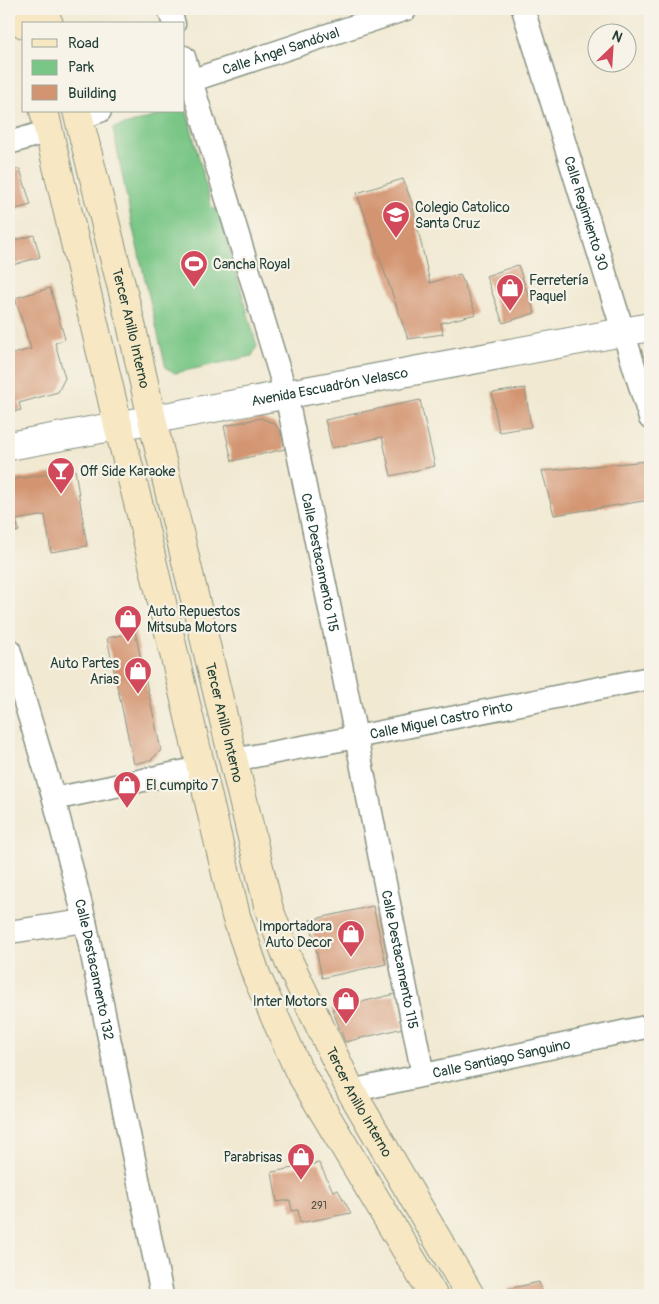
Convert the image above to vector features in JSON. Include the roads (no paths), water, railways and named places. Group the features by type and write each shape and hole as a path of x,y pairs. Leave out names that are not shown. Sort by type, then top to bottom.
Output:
{"main road":[{"path":"21,9 24,22"},
{"path":"42,9 49,22"},
{"path":"48,9 50,22"},
{"name":"Tercer Anillo Interno","path":"85,114 152,419 269,909 289,962 351,1091 470,1295"},
{"path":"47,121 236,916 258,977 298,1069 433,1295"},
{"path":"77,249 101,312 109,324 115,326 131,324"},
{"path":"143,522 161,522 167,526 171,534 182,580 193,594"},
{"path":"298,1069 317,1084 333,1089 351,1091"}],"street":[{"path":"169,9 173,22"},
{"name":"Calle Ángel Sandóval","path":"187,82 406,9"},
{"name":"Calle Regimiento 30","path":"523,9 650,418"},
{"name":"Calle Destacamento 115","path":"185,65 187,82 286,394 423,1075"},
{"path":"9,143 47,121"},
{"name":"Avenida Escuadrón Velasco","path":"9,446 650,327"},
{"name":"Calle Destacamento 132","path":"9,649 54,799 85,921 162,1295"},
{"name":"Calle Miguel Castro Pinto","path":"233,760 650,678"},
{"path":"54,799 200,768"},
{"path":"9,932 85,921"},
{"name":"Calle Santiago Sanguino","path":"351,1091 650,1026"}],"place":[{"name":"Colegio Catolico Santa Cruz","path":"396,239"},
{"name":"Cancha Royal","path":"194,288"},
{"name":"Ferretería Paquel","path":"510,312"},
{"name":"Off Side Karaoke","path":"61,495"},
{"name":"Auto Repuestos Mitsuba Motors","path":"128,643"},
{"name":"Auto Partes Arias","path":"138,695"},
{"name":"El cumpito 7","path":"127,809"},
{"name":"Importadora Auto Decor","path":"351,958"},
{"name":"Inter Motors","path":"346,1025"},
{"name":"Parabrisas","path":"301,1181"}]}
